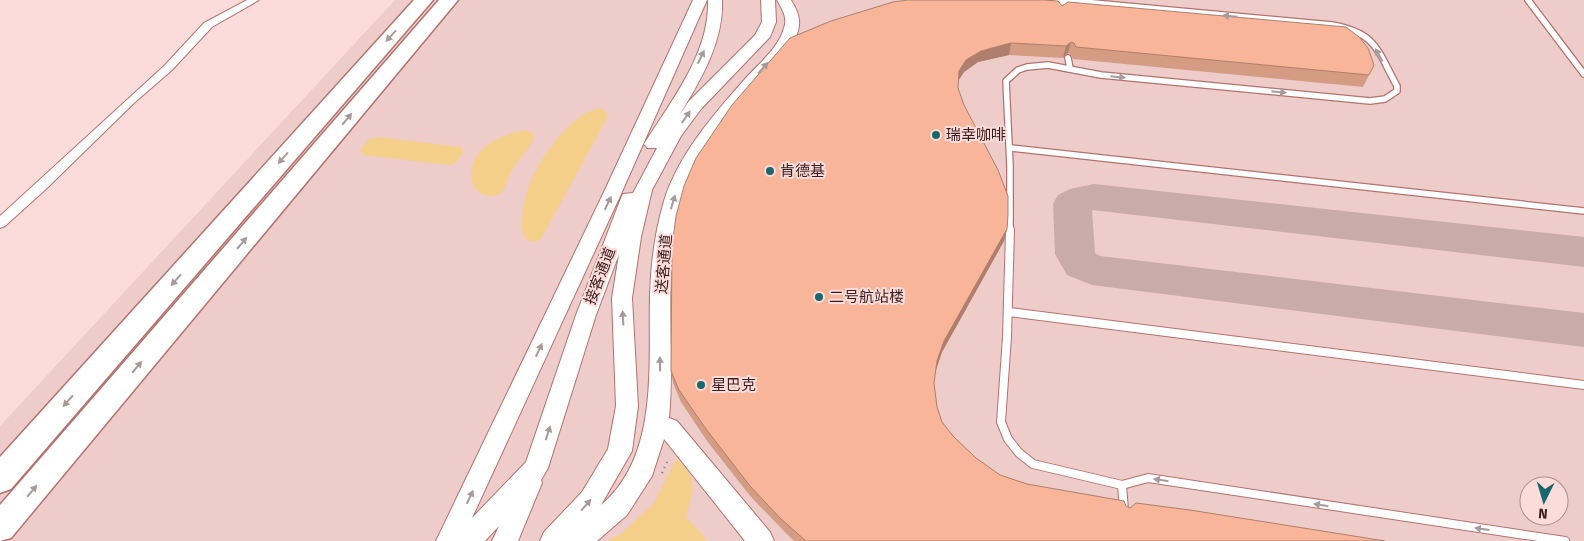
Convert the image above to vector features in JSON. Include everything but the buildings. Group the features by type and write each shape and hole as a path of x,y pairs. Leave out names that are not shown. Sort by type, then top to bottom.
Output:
{"highway":[{"path":"0,479 424,0"},
{"path":"0,528 449,0"}],"main road":[{"path":"449,541 612,194 700,0"},
{"name":"接客通道","path":"468,541 536,468 586,314 644,161 708,45 716,19 714,0"},
{"path":"553,541 591,500 620,450 627,406 622,298 631,237 643,190 673,135 695,105 762,37 769,22 768,0"},
{"name":"送客通道","path":"578,541 592,532 618,507 633,489 647,460 659,416 660,322 665,237 672,204 679,183 713,130 790,34 793,25 792,16 784,0"},
{"path":"782,55 797,27 796,9 789,0"},
{"path":"593,541 642,492 661,458 669,428 674,386"},
{"path":"669,428 761,541"},
{"path":"506,541 536,468"}],"street":[{"path":"0,223 42,186 130,101 168,68 208,25 254,0"}],"lane":[{"path":"1528,0 1584,74"},
{"path":"1050,3 1060,4 1072,1 1332,25 1350,29 1365,34 1373,43 1397,86 1397,91 1393,97 1385,100 1370,101 1101,75 1070,68 1034,66 1017,70 1006,81 1011,148 1009,312 1001,422 1008,439 1019,453 1033,464 1122,485 1148,478 1565,541"},
{"path":"1060,4 1060,13"},
{"path":"1068,58 1070,68"},
{"path":"1011,148 1584,211"},
{"path":"1009,312 1584,384"},
{"path":"1122,485 1124,513"}],"shaded area":[{"path":"395,0 1584,0 1584,541 0,541 0,426"},
{"path":"600,108 607,114 606,120 541,239 532,242 526,239 523,233 522,213 528,188 539,164 566,129 588,112"},
{"path":"526,130 534,134 533,139 529,148 511,172 501,193 491,196 477,191 473,186 471,172 472,165 479,153 501,137"},
{"path":"378,137 459,147 462,148 463,152 457,162 450,165 363,155 360,150 369,139"},
{"path":"676,459 684,466 692,479 693,486 686,517 708,541 607,541 622,533 654,503"}],"taxiway":[{"path":"1584,252 1094,197 1083,198 1072,204 1075,254 1081,264 1092,270 1584,330"}],"place":[{"name":"瑞幸咖啡","path":"936,135"},
{"name":"肯德基","path":"770,171"},
{"name":"二号航站楼","path":"819,297"},
{"name":"星巴克","path":"701,385"}]}
